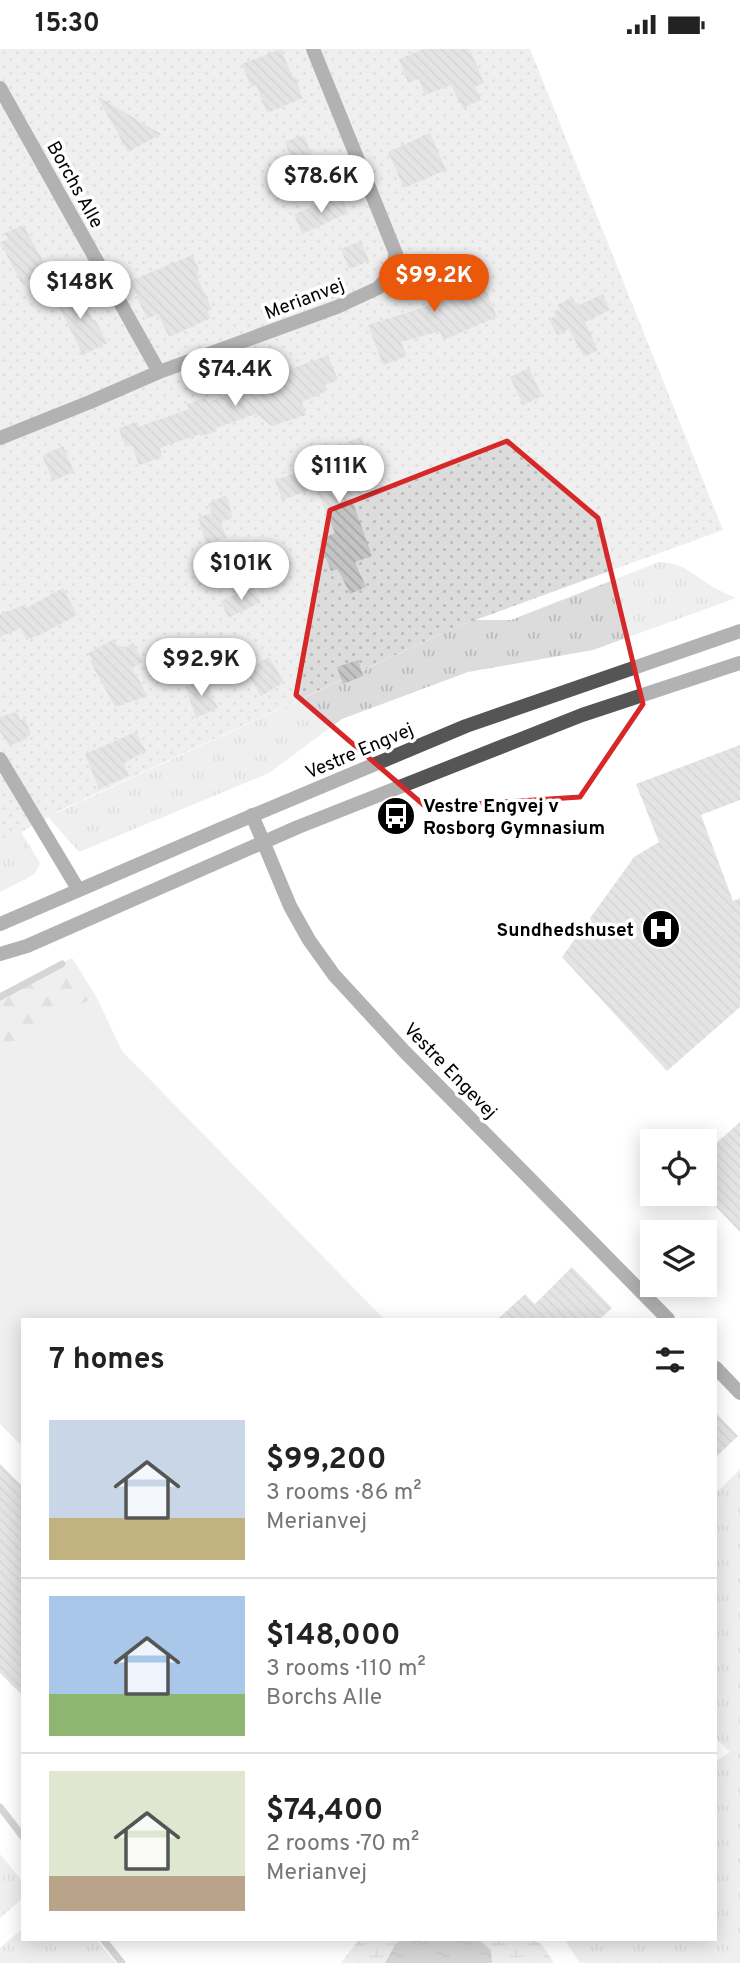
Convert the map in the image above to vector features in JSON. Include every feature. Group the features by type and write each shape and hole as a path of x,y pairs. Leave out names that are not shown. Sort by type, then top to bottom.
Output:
{"street":[{"name":"Merianvej","path":"0,437 159,372 337,307 378,288 391,275 396,254 313,49"},
{"name":"Borchs Alle","path":"0,88 159,372"},
{"name":"Vestre Engvej","path":"0,924 466,726 740,631"},
{"path":"0,954 27,946 298,827 582,715 740,663"},
{"path":"0,759 78,889"},
{"name":"Vestre Engevej","path":"253,815 290,905 309,940 334,975 404,1051 667,1318"},
{"path":"717,1369 740,1393"}],"highlighted area":[{"path":"507,441 598,518 643,704 580,797 426,807 296,695 330,510"}],"green space":[{"path":"0,49 530,49 723,530 456,627 61,810 0,844"},
{"path":"659,562 683,568 736,598 593,650 468,672 342,719 269,773 79,852 48,817 456,627 475,620 511,620"},
{"path":"21,832 40,863 35,874 0,892 0,844"},
{"path":"72,958 96,996 0,1052 0,993"},
{"path":"96,996 122,1051 383,1318 21,1318 21,1445 0,1424 0,1052"},
{"path":"740,1469 740,1963 580,1963 565,1941 717,1941 717,1760 730,1752 717,1739 717,1492"},
{"path":"0,1854 21,1880 21,1900 0,1918"},
{"path":"21,1930 21,1941 98,1941 116,1963 0,1963 0,1948"},
{"path":"400,1941 385,1963 341,1963 357,1942"},
{"path":"480,1941 537,1941 554,1963 492,1963 491,1950"}],"water":[{"path":"480,1941 491,1950 492,1963 385,1963 396,1943"}],"building":[{"path":"281,49 303,98 267,113 256,85 251,87 242,64"},
{"path":"423,49 470,49 484,83 475,87 481,100 463,108 451,85 425,95 419,79 408,83 399,59"},
{"path":"97,96 161,134 128,152"},
{"path":"430,133 446,170 404,188 388,152"},
{"path":"304,135 315,164 295,171 285,142"},
{"path":"341,196 348,213 302,234 294,214"},
{"path":"23,225 48,270 22,284 0,242 8,239 5,233"},
{"path":"361,241 369,261 349,269 341,249"},
{"path":"192,255 199,270 197,277 212,309 207,311 211,318 169,337 158,314 147,319 130,281"},
{"path":"452,255 468,295 485,288 497,317 443,340 440,331 401,342 407,356 383,365 368,325 443,301 428,265"},
{"path":"74,286 107,343 83,355 54,297"},
{"path":"603,294 610,310 585,322 598,350 584,357 569,329 557,335 549,319 556,316 554,313 560,310 557,305 573,297 577,306"},
{"path":"328,355 338,380 325,385 327,391 302,402 306,415 272,426 256,414 216,428 217,431 160,448 162,457 139,465 132,445 125,447 119,428 136,422 138,427 189,409 187,404 206,398 208,402 242,390 239,382 290,365 291,369"},
{"path":"529,368 542,396 523,405 510,377"},
{"path":"361,437 378,486 351,497 372,556 355,562 366,587 350,594 338,569 331,571 319,540 335,533 316,488 282,500 275,480 323,464 319,454"},
{"path":"63,446 74,472 53,481 42,456"},
{"path":"226,495 233,518 221,522 227,538 206,544 198,517 212,513 208,504"},
{"path":"253,586 261,602 228,618 221,601"},
{"path":"63,588 77,615 26,640 21,628 0,637 0,614 25,605 26,608"},
{"path":"114,639 122,649 133,643 143,662 132,668 148,696 115,707 90,661 92,660 89,653"},
{"path":"269,657 284,682 261,696 246,671"},
{"path":"358,660 363,676 343,684 337,667"},
{"path":"204,678 218,708 196,718 185,687"},
{"path":"17,712 20,720 25,718 31,735 9,746 0,731 0,717"},
{"path":"136,732 146,751 124,763 129,776 99,789 85,754"},
{"name":"Sundhedshuset","path":"740,745 740,800 701,815 733,901 740,898 740,1007 667,1071 562,957 634,857 659,842 636,784"},
{"path":"740,1122 740,1232 715,1206 717,1142"},
{"path":"572,1267 612,1308 601,1318 499,1318 525,1294 535,1304"},
{"path":"717,1414 738,1436 717,1456"},
{"path":"0,1464 21,1485 21,1694 0,1673"}],"waterway":[{"path":"0,997 62,964"},
{"path":"0,1807 21,1834"},
{"path":"105,1941 122,1963"}],"place":[{"name":"Vestre Engvej v Rosborg Gymnasium","path":"396,816"},
{"name":"Sundhedshuset","path":"661,929"}]}
